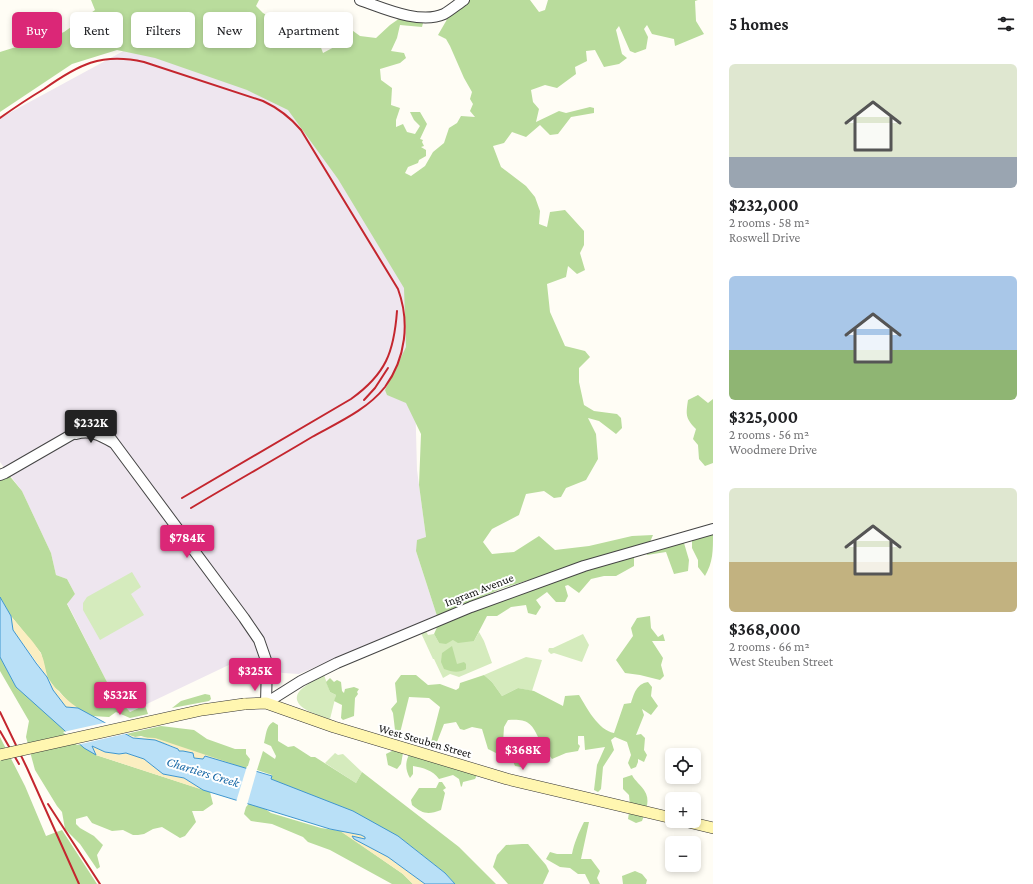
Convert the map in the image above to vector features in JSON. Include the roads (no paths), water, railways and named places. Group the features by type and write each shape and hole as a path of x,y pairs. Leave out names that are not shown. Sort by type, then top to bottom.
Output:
{"main road":[{"path":"0,755 202,710 244,704 266,703"},
{"name":"West Steuben Street","path":"266,703 306,719 507,779 665,816"},
{"path":"701,825 713,828"}],"street":[{"path":"360,0 406,14 420,17 430,17 444,13 464,0"},
{"path":"0,475 98,420 259,640 267,663 266,703"},
{"path":"68,436 90,432 115,443"},
{"name":"Ingram Avenue","path":"266,703 301,681 331,666 471,607 584,566 713,529"}],"water":[{"name":"Chartiers Creek","path":"0,597 11,616 13,630 47,677 53,690 66,707 78,708 133,738 155,740 178,749 179,751 193,753 194,758 203,759 205,756 272,776 271,779 353,811 398,836 445,873 455,884 425,884 388,857 354,839 352,836 365,839 365,837 361,835 330,829 203,790 184,778 163,774 144,759 126,753 119,754 105,752 92,746 96,755 84,748 16,687 0,657"}],"railway":[{"path":"0,118 79,67 102,60 115,59 129,59 144,62 263,101 284,113 301,130 398,289 402,301 405,327 402,352 392,376 378,395 361,409 191,508"},
{"path":"182,498 351,399 363,390 373,380 386,361 396,326 397,311"},
{"path":"364,400 375,388 388,368"},
{"path":"0,712 79,884"},
{"path":"0,731 19,764"},
{"path":"48,804 100,884"}]}
